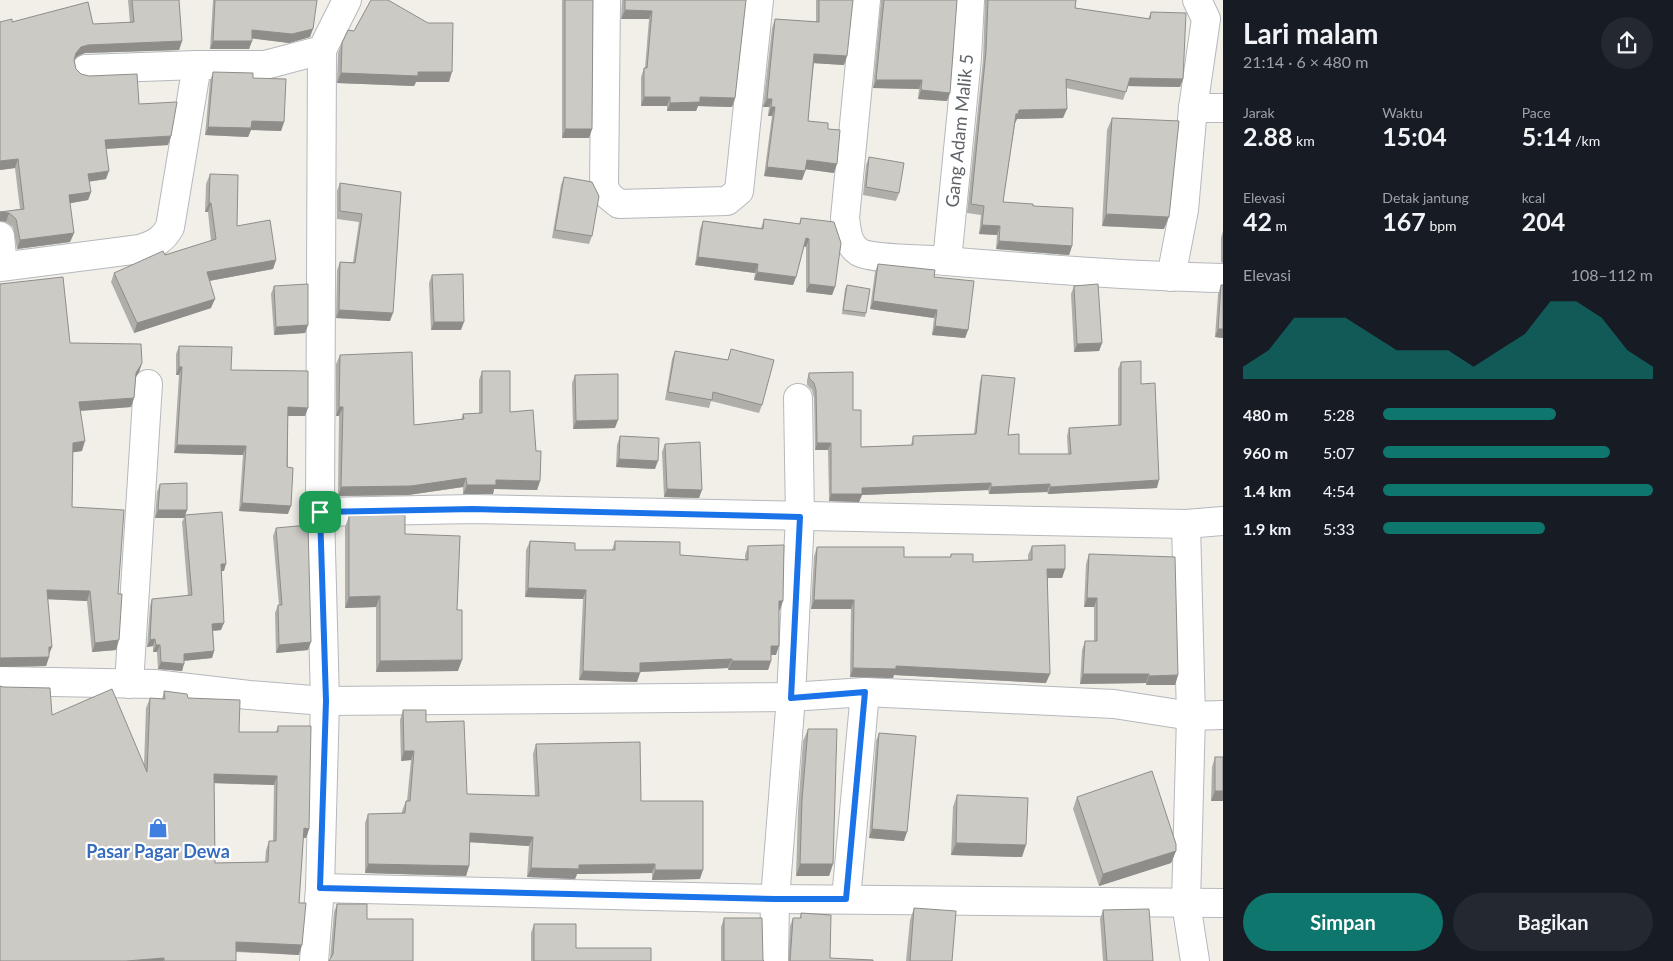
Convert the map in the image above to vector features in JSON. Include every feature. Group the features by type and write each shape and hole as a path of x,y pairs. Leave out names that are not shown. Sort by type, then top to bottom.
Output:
{"street":[{"path":"314,961 320,888 326,701 320,512 322,50 347,0"},
{"path":"606,0 604,187 609,196 619,204 726,201 739,191 759,0"},
{"path":"866,0 846,218 847,239 859,252 871,256 947,262 1171,277 1223,278"},
{"name":"Gang Adam Malik 5","path":"947,262 967,58 970,0"},
{"path":"1171,277 1184,210 1193,108 1206,19 1197,0"},
{"path":"86,69 196,65 265,65 322,50"},
{"path":"0,236 1,266 140,249 160,241 170,227 196,65"},
{"path":"1193,108 1223,108"},
{"path":"129,684 148,384"},
{"path":"774,961 775,899 791,698 800,517 798,398"},
{"path":"320,512 473,509 1186,524 1223,521"},
{"path":"1186,524 1191,716 1186,903 1195,961"},
{"path":"0,681 154,684 249,695 326,701 791,698 865,692 1114,704 1191,716 1223,715"},
{"path":"846,899 865,692"},
{"path":"320,888 775,899 1223,903"}],"building":[{"path":"132,0 179,0 182,41 88,45 81,47 76,53 74,60 76,69 81,74 89,76 137,74 139,104 177,102 171,136 105,140 109,171 88,174 91,192 69,195 74,233 20,240 16,219 9,213 0,212 24,209 18,159 0,161 0,22 12,19 12,22 88,2 93,24 134,22"},
{"path":"215,0 317,0 313,29 292,34 252,30 252,41 213,41"},
{"path":"371,0 388,0 428,23 453,23 452,72 418,72 418,76 341,73 342,43 348,30 354,31"},
{"path":"565,0 593,0 592,129 565,129"},
{"path":"625,0 746,0 735,98 700,97 700,102 670,103 670,97 644,97 644,68 647,68 652,11 625,10"},
{"path":"819,0 853,0 847,56 814,54 808,121 828,123 828,129 840,130 837,164 807,160 805,171 767,167 775,107 771,107 772,99 767,99 775,19 819,22"},
{"path":"884,0 957,0 950,93 921,90 922,80 876,80"},
{"path":"988,0 1076,0 1075,8 1150,19 1151,12 1186,13 1183,79 1130,78 1126,92 1066,79 1067,109 1019,110 1018,114 1016,114 1003,202 1073,208 1072,246 999,241 1000,226 982,225 984,206 971,204 986,51"},
{"path":"213,72 253,73 253,78 286,79 284,122 252,121 251,128 208,127"},
{"path":"1112,118 1179,121 1169,217 1106,214"},
{"path":"869,157 904,163 899,193 866,187"},
{"path":"210,174 238,175 237,226 270,220 276,260 207,272 215,299 137,323 114,273 163,251 165,255 216,239 211,203 209,203"},
{"path":"564,177 592,182 599,196 592,236 555,230"},
{"path":"340,183 401,192 393,313 339,310 340,262 355,263 362,214 340,211"},
{"path":"801,218 834,222 841,243 835,287 809,284 809,239 806,238 796,277 757,272 758,264 698,257 703,221 763,229 764,219 800,224"},
{"path":"878,264 935,270 934,277 974,281 968,330 935,326 937,310 873,301"},
{"path":"463,274 464,322 434,322 432,275"},
{"path":"63,277 70,343 141,344 142,363 136,373 134,398 79,402 85,441 73,443 72,507 124,510 118,594 122,594 119,640 95,643 90,591 47,590 52,647 49,647 49,657 0,658 0,284"},
{"path":"308,284 308,325 276,327 274,286"},
{"path":"1098,284 1102,343 1077,344 1074,286"},
{"path":"847,285 870,289 866,313 843,310"},
{"path":"1221,285 1223,285 1223,329 1218,329"},
{"path":"179,346 232,347 231,370 308,371 308,408 288,407 287,467 293,468 291,506 242,503 246,446 177,445 182,367 179,367"},
{"path":"731,349 774,360 762,405 713,392 712,400 668,392 675,351 728,360"},
{"path":"412,352 414,425 464,419 463,414 482,413 482,371 510,371 510,412 533,410 536,451 541,451 540,481 496,480 496,485 467,485 466,478 411,486 341,487 343,407 339,407 340,355"},
{"path":"1141,361 1141,384 1155,383 1159,480 1050,487 1050,484 991,487 991,483 862,488 862,494 831,494 831,443 817,443 816,390 814,383 809,378 809,373 853,372 853,410 861,410 861,447 913,445 913,436 976,434 982,375 1015,378 1008,435 1019,434 1019,454 1071,454 1069,428 1121,425 1121,362"},
{"path":"618,374 618,420 576,421 575,375"},
{"path":"620,436 659,438 658,461 619,459"},
{"path":"700,442 702,490 667,489 665,444"},
{"path":"187,483 187,510 158,510 160,484"},
{"path":"222,512 226,564 221,564 224,623 212,624 214,651 184,654 184,664 161,662 160,645 156,645 155,639 150,640 152,599 192,595 185,515"},
{"path":"405,515 405,534 460,536 457,610 462,610 462,660 380,661 380,596 349,597 349,516"},
{"path":"308,525 311,642 279,645 278,605 282,605 276,528"},
{"path":"530,541 575,543 575,550 615,550 615,541 680,542 680,555 748,560 748,546 784,545 783,601 779,601 779,646 771,646 771,661 732,661 732,659 640,663 640,673 583,671 586,590 528,588"},
{"path":"1065,545 1065,569 1047,569 1050,674 896,666 896,669 853,668 854,600 814,600 817,547 904,547 904,557 951,557 951,554 973,554 973,562 1032,560 1032,546"},
{"path":"1089,554 1175,557 1178,675 1083,674 1085,641 1097,641 1097,598 1087,598"},
{"name":"Pasar Pagar Dewa","path":"0,686 50,688 52,715 112,689 147,772 150,698 165,699 164,691 187,694 188,698 240,700 239,732 278,732 278,726 311,726 309,829 304,828 299,903 306,903 302,945 236,942 236,961 164,961 164,958 126,961 0,961","holes":["214,774 277,776 276,841 269,841 268,862 215,863"]},
{"path":"403,710 426,710 426,722 464,721 467,794 539,796 536,744 640,742 641,801 703,801 703,870 655,870 655,864 579,865 579,869 531,868 533,837 470,833 469,866 368,864 368,814 405,813 406,801 410,801 414,751 404,751"},
{"path":"808,729 837,729 833,864 800,864 802,800"},
{"path":"879,733 916,736 907,832 872,829"},
{"path":"1215,757 1223,757 1223,791 1215,791"},
{"path":"1152,771 1176,844 1176,851 1103,874 1077,797"},
{"path":"957,795 1028,798 1026,845 956,843"},
{"path":"337,904 367,904 367,919 413,919 413,961 329,961 333,954"},
{"path":"914,908 956,911 952,961 910,961"},
{"path":"1149,909 1153,961 1107,961 1103,910"},
{"path":"801,913 831,915 830,958 873,961 790,961 793,918 801,918"},
{"path":"724,918 762,918 764,961 724,961"},
{"path":"534,924 576,924 576,948 651,948 651,961 534,961"}],"place":[{"name":"Pasar Pagar Dewa","path":"158,828"}],"route":[{"path":"473,509 800,517 791,698 865,692 846,899 320,888 326,701 320,512 473,509"}]}
